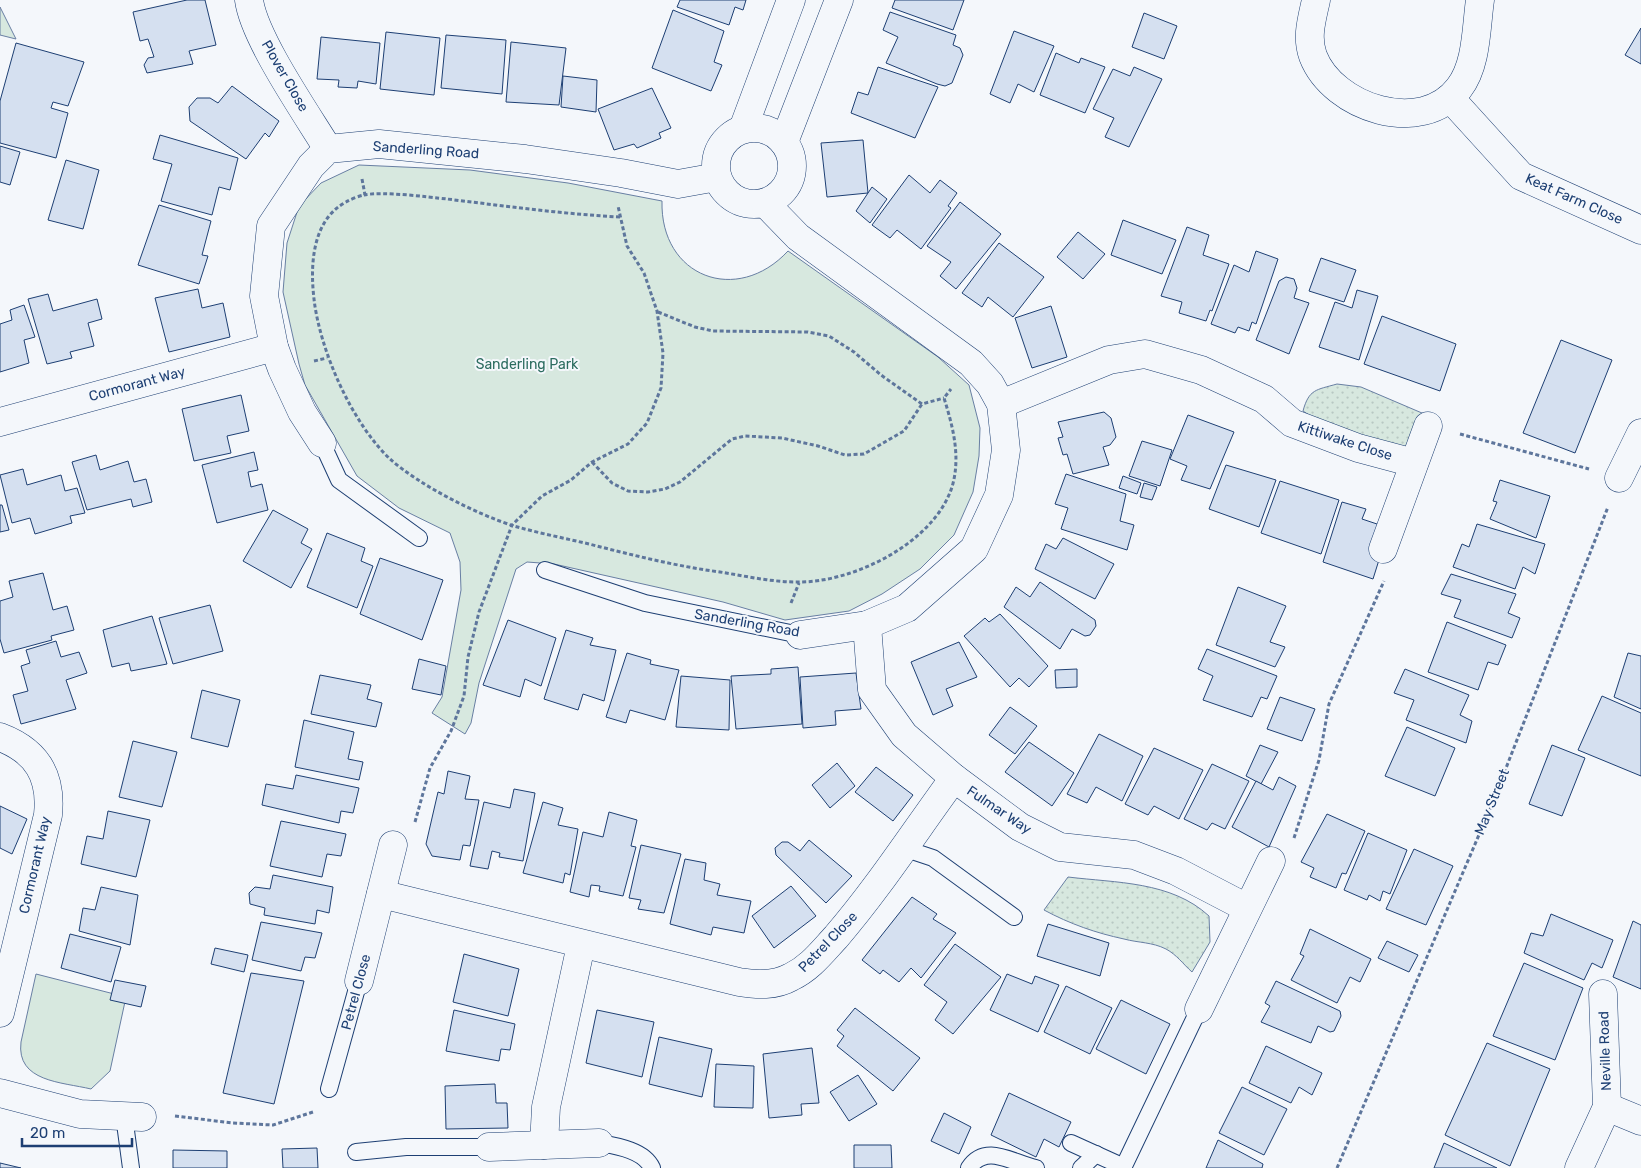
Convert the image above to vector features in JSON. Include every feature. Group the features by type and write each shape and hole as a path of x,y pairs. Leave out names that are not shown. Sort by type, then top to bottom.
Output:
{"street":[{"name":"Plover Close","path":"249,0 251,13 273,56 328,150"},
{"path":"743,128 791,0"},
{"path":"784,142 839,0"},
{"path":"1316,0 1309,32 1313,56 1330,81 1342,92 1371,107 1400,113 1422,111 1437,106 1450,98 1459,88 1471,66 1480,0"},
{"name":"Keat Farm Close","path":"1450,98 1521,176 1641,230"},
{"path":"743,128 758,128 773,132 784,142 791,156 793,170 788,185 778,196 764,203 749,204 735,200 724,190 717,177 716,161 720,147 730,135 743,128"},
{"name":"Sanderling Road","path":"328,150 379,144 525,159 620,173 678,184 717,177"},
{"path":"322,443 302,412 274,347 264,296 271,226 311,166 328,150"},
{"name":"Sanderling Road","path":"764,203 798,237 970,363 990,384 1001,404 1006,450 999,495 974,549 946,576 907,608 867,625 800,634"},
{"name":"Cormorant Way","path":"0,422 274,347"},
{"name":"Kittiwake Close","path":"1001,404 1109,360 1145,354 1201,370 1264,399 1292,423 1358,448 1414,463"},
{"path":"1383,549 1428,426"},
{"path":"1619,478 1641,434"},
{"name":"Fulmar Way","path":"867,625 872,690 904,734 954,778 1020,827 1060,847 1134,855 1176,871 1247,908"},
{"name":"Cormorant Way","path":"0,737 15,742 30,754 41,768 47,783 49,799 48,816 0,1013"},
{"name":"Petrel Close","path":"381,894 581,945 739,982 774,984 790,978 807,968 860,909 954,778"},
{"name":"Petrel Close","path":"359,981 393,844"},
{"path":"1199,1009 1271,861"},
{"path":"544,1145 546,1107 581,945"},
{"name":"Neville Road","path":"1579,1168 1608,1107 1603,994"},
{"path":"0,1093 80,1114 133,1117"},
{"name":"Neville Road","path":"1608,1107 1641,1121"},
{"path":"489,1148 599,1143"}],"lane":[{"path":"322,443 339,480 419,538"},
{"name":"Sanderling Road","path":"546,570 645,603 800,634"},
{"path":"903,848 933,858 1014,917"},
{"name":"Petrel Close","path":"330,1089 359,981"},
{"path":"1071,1143 1123,1167 1199,1009"},
{"path":"131,1168 133,1117"},
{"path":"599,1143 625,1148 650,1163 652,1168"},
{"path":"356,1152 406,1147 489,1148"},
{"path":"1081,1168 1096,1154"},
{"path":"969,1168 986,1155 1001,1155 1036,1168"}],"path":[{"path":"393,844 416,821 430,768 451,731 464,696 468,657 479,612 512,525 542,496 571,480 592,462 628,444 647,423 661,388 663,353 657,311 644,274 627,246 620,217 620,173"},
{"path":"620,217 425,197 365,195 345,202 330,214 322,228 314,251 312,280 315,311 326,358 358,418 390,459 433,489 512,525 670,565 799,583 844,575 884,560 922,533 939,512 951,487 955,467 955,443 944,398"},
{"path":"657,311 695,328 714,332 808,332 829,336 854,352 881,375 922,404"},
{"path":"592,462 612,483 628,491 648,492 665,489 680,482 732,439 746,436 782,438 818,446 844,455 864,454 904,431 922,404 944,398 970,363"},
{"path":"1428,426 1554,458 1619,478"},
{"name":"May Street","path":"1337,1168 1490,809 1619,478"},
{"path":"1271,861 1287,862 1319,760 1329,704 1387,574 1383,549"},
{"path":"133,1117 162,1114 232,1123 273,1125 314,1112 330,1089"}],"green space":[{"path":"0,7 16,39 0,35"},
{"name":"Sanderling Park","path":"359,165 470,170 568,183 662,201 665,227 674,249 688,265 705,275 725,279 747,277 768,268 788,251 938,357 969,385 980,428 979,456 973,492 954,535 920,569 882,594 849,611 785,620 723,602 554,564 527,562 516,569 479,683 471,723 465,734 432,713 442,697 461,590 460,562 450,533 399,508 357,476 305,385 283,292 287,243 299,206 321,183"},
{"path":"1337,384 1361,387 1436,419 1412,446 1394,450 1312,417 1303,411 1308,398 1314,391"},
{"path":"1068,877 1124,883 1160,890 1178,896 1209,916 1210,942 1192,972 1166,949 1093,931 1044,910"},
{"path":"36,974 126,997 110,1071 91,1089 43,1078 33,1073 21,1055 21,1042"}],"building":[{"path":"187,0 205,0 216,45 189,51 193,64 147,73 144,65 148,58 154,57 148,39 140,41 133,12"},
{"path":"680,0 746,0 743,10 735,7 729,25 677,7"},
{"path":"895,0 964,0 953,30 892,8"},
{"path":"673,10 724,31 714,62 722,65 711,91 652,68"},
{"path":"890,12 956,35 953,45 960,48 963,55 952,83 945,86 937,84 886,63 898,37 883,30"},
{"path":"1144,13 1177,26 1164,59 1132,47"},
{"path":"1641,28 1641,64 1625,55"},
{"path":"1014,31 1054,46 1034,92 1018,84 1010,103 990,94"},
{"path":"386,32 440,38 434,95 380,89"},
{"path":"446,35 506,40 502,94 441,88"},
{"path":"321,37 380,43 376,84 358,81 357,88 338,87 339,80 317,79"},
{"path":"511,42 566,48 559,105 506,102"},
{"path":"16,43 84,62 68,106 53,102 51,108 68,113 56,158 0,143 0,101"},
{"path":"1056,53 1079,63 1081,58 1105,67 1085,113 1040,95"},
{"path":"878,67 938,87 915,138 851,113 858,92 868,95"},
{"path":"1134,67 1162,79 1129,147 1105,137 1114,118 1093,109 1113,69 1130,76"},
{"path":"563,76 597,80 596,112 561,107"},
{"path":"232,86 279,121 269,137 265,133 246,159 190,121 189,107 197,98 210,98 218,103"},
{"path":"652,88 671,128 659,133 661,138 637,148 634,144 614,150 598,109"},
{"path":"160,135 238,158 230,190 219,187 212,215 161,201 172,164 153,159"},
{"path":"863,140 868,193 827,197 821,143"},
{"path":"0,146 20,152 10,185 0,182"},
{"path":"66,160 99,170 83,229 48,220"},
{"path":"909,175 930,193 940,180 957,193 948,206 951,208 921,249 897,230 890,238 872,225"},
{"path":"872,187 887,199 870,223 856,211"},
{"path":"960,202 1001,234 956,289 940,276 951,262 927,246"},
{"path":"159,205 211,221 202,255 208,256 199,284 138,265"},
{"path":"1123,220 1176,240 1162,274 1111,255"},
{"path":"1187,227 1209,235 1203,255 1229,264 1212,311 1210,310 1206,321 1179,313 1182,302 1161,296"},
{"path":"1078,232 1105,254 1083,279 1057,257"},
{"path":"999,243 1044,277 1013,317 988,297 982,307 962,293"},
{"path":"1256,251 1278,259 1256,324 1252,322 1249,331 1238,327 1235,333 1211,324 1234,265 1249,272"},
{"path":"1321,258 1356,270 1344,302 1309,291"},
{"path":"1286,277 1294,279 1297,288 1294,298 1309,303 1289,354 1256,340 1279,281"},
{"path":"198,289 202,308 223,303 230,337 169,352 155,298"},
{"path":"1357,290 1378,296 1359,360 1319,347 1335,302 1352,308"},
{"path":"48,294 53,311 97,299 102,319 88,323 94,346 70,352 72,358 47,364 28,299"},
{"path":"24,305 35,337 24,340 29,363 0,372 0,324 12,320 10,310"},
{"path":"1051,306 1067,357 1032,368 1015,318"},
{"path":"1382,316 1456,344 1440,391 1364,364"},
{"path":"1561,340 1612,360 1575,453 1523,433"},
{"path":"241,395 249,431 227,436 231,453 194,461 182,409"},
{"path":"1104,412 1111,418 1116,437 1110,445 1103,447 1109,465 1073,474 1067,454 1063,455 1058,438 1063,437 1058,422"},
{"path":"1188,415 1234,432 1210,489 1181,480 1187,466 1170,459"},
{"path":"1142,441 1172,450 1160,486 1129,476"},
{"path":"254,452 258,470 248,472 251,487 262,484 268,510 217,523 202,465"},
{"path":"96,455 100,470 128,461 134,482 146,479 152,502 133,507 131,499 87,510 72,462"},
{"path":"1226,465 1276,480 1259,527 1209,509"},
{"path":"23,469 27,485 61,475 65,491 77,488 85,513 70,516 72,523 35,534 30,518 12,523 0,475"},
{"path":"1066,474 1126,494 1120,521 1134,525 1127,550 1061,529 1068,508 1055,504"},
{"path":"1123,476 1141,483 1137,494 1119,488"},
{"path":"1500,480 1550,496 1536,538 1490,519 1497,502 1493,501"},
{"path":"1280,481 1339,500 1321,554 1261,533"},
{"path":"1144,483 1157,487 1152,500 1140,497"},
{"path":"1342,502 1366,509 1362,519 1389,528 1373,579 1323,562"},
{"path":"0,505 2,505 9,530 0,532"},
{"path":"273,510 308,529 301,543 312,549 291,588 243,561"},
{"path":"1477,524 1545,544 1535,574 1523,567 1515,589 1453,567 1462,544 1469,547"},
{"path":"327,533 365,548 361,561 373,566 357,608 307,587"},
{"path":"1063,538 1114,564 1095,599 1035,569 1046,544 1056,549"},
{"path":"380,558 443,580 422,640 360,614"},
{"path":"43,573 53,610 67,606 74,630 51,636 52,640 4,653 0,639 0,601 13,597 9,581"},
{"path":"1451,574 1516,594 1508,613 1520,618 1512,638 1454,617 1461,600 1441,594"},
{"path":"1040,582 1095,620 1096,626 1090,635 1085,636 1072,629 1060,649 1004,607 1016,587 1030,597"},
{"path":"1238,587 1286,606 1270,642 1285,647 1275,667 1216,645"},
{"path":"210,605 223,651 173,664 159,618"},
{"path":"1000,614 1048,666 1029,687 1019,678 1010,687 964,636 985,618 989,622"},
{"path":"152,616 167,664 131,671 129,663 112,667 103,630"},
{"path":"508,620 556,638 541,686 525,679 520,697 483,685"},
{"path":"1447,622 1506,645 1498,665 1488,662 1478,690 1428,672"},
{"path":"566,630 593,638 590,645 616,650 604,701 583,694 578,710 544,699"},
{"path":"56,641 61,657 79,652 87,673 66,680 76,709 21,724 13,695 28,691 21,666 30,663 26,650"},
{"path":"959,642 977,677 946,689 953,706 933,715 911,662"},
{"path":"1207,649 1277,676 1267,699 1261,697 1252,717 1203,700 1213,676 1198,669"},
{"path":"627,653 651,660 650,664 679,670 665,720 630,710 626,723 606,717"},
{"path":"1628,653 1641,656 1641,709 1614,697"},
{"path":"419,659 446,666 441,695 412,689"},
{"path":"798,667 802,724 736,729 731,676 771,674 771,669"},
{"path":"1077,669 1077,687 1056,688 1055,670"},
{"path":"1405,669 1469,695 1460,715 1472,721 1466,743 1406,720 1414,700 1394,693"},
{"path":"856,673 861,709 835,711 836,725 803,728 800,677"},
{"path":"320,675 371,685 367,699 382,703 376,727 311,714"},
{"path":"681,676 730,680 729,730 676,727"},
{"path":"202,690 240,700 228,747 191,738"},
{"path":"1602,696 1641,713 1641,776 1578,750"},
{"path":"1280,697 1315,709 1302,741 1267,729"},
{"path":"1010,707 1037,726 1015,754 989,735"},
{"path":"304,720 354,732 348,759 363,762 359,780 295,767"},
{"path":"1407,727 1455,748 1435,796 1385,776"},
{"path":"1099,734 1143,756 1122,801 1096,787 1087,803 1067,794"},
{"path":"133,741 177,752 162,807 119,797"},
{"path":"1029,742 1074,773 1052,806 1005,772"},
{"path":"1260,745 1278,752 1261,784 1246,776"},
{"path":"1552,745 1585,758 1562,816 1529,804"},
{"path":"1154,748 1203,770 1179,819 1154,806 1148,815 1125,804"},
{"path":"837,763 855,786 830,808 812,785"},
{"path":"1212,764 1249,781 1225,829 1212,823 1207,830 1184,819"},
{"path":"876,767 913,795 893,821 855,792"},
{"path":"448,771 470,776 465,799 479,800 470,846 463,845 460,860 432,856 426,844 438,792 444,794"},
{"path":"296,775 359,788 353,813 341,811 339,823 262,805 266,784 293,789"},
{"path":"1279,777 1296,786 1269,847 1232,827 1256,781 1273,790"},
{"path":"514,789 535,793 523,861 499,857 500,853 492,851 488,869 470,866 484,802 510,808"},
{"path":"543,802 563,808 558,825 578,829 570,875 565,873 563,883 523,873"},
{"path":"0,806 27,819 12,854 0,848"},
{"path":"108,811 150,820 136,877 81,864 87,836 103,839"},
{"path":"609,812 637,820 631,846 636,847 623,896 599,891 600,886 591,885 589,897 570,892 583,832 603,837"},
{"path":"1327,814 1365,831 1346,874 1342,873 1336,888 1310,877 1314,868 1301,862"},
{"path":"281,821 346,834 341,856 327,854 322,877 270,866"},
{"path":"1368,833 1407,850 1390,894 1383,891 1380,901 1369,895 1367,900 1344,890"},
{"path":"809,840 852,876 826,903 776,855 775,848 782,842 788,842 800,851"},
{"path":"641,845 681,854 664,913 638,909 641,900 629,898"},
{"path":"1414,849 1453,866 1426,925 1386,909"},
{"path":"685,859 706,863 704,880 720,884 717,895 751,901 744,933 713,927 711,935 670,924"},
{"path":"273,875 333,887 329,913 317,910 315,924 264,915 265,908 250,904 249,893 255,887 270,889"},
{"path":"791,886 816,916 774,948 752,916"},
{"path":"101,887 138,895 130,945 79,931 83,908 95,910"},
{"path":"912,897 937,914 933,919 956,933 921,978 911,968 899,982 883,970 880,974 862,960"},
{"path":"1551,914 1613,940 1602,968 1592,963 1584,980 1524,953 1531,933 1543,936"},
{"path":"1633,921 1641,925 1641,989 1613,977"},
{"path":"261,922 322,933 315,958 305,957 301,971 252,960"},
{"path":"1048,924 1109,943 1100,976 1037,956"},
{"path":"1310,929 1371,959 1360,982 1350,977 1337,1003 1291,980 1304,956 1300,954"},
{"path":"70,934 121,947 111,982 61,968"},
{"path":"1387,941 1418,955 1409,972 1378,958"},
{"path":"955,944 1001,977 953,1034 935,1020 947,1002 924,985"},
{"path":"215,948 248,955 244,972 211,964"},
{"path":"464,954 519,969 508,1016 453,1002"},
{"path":"1524,963 1583,988 1555,1060 1493,1036"},
{"path":"251,973 304,981 274,1104 223,1093"},
{"path":"1007,974 1032,984 1035,976 1059,985 1038,1032 990,1010"},
{"path":"115,980 146,986 141,1007 110,1000"},
{"path":"1276,981 1340,1011 1341,1016 1334,1031 1330,1032 1318,1026 1311,1043 1261,1022 1270,1006 1265,1003"},
{"path":"1066,986 1112,1008 1090,1054 1044,1032"},
{"path":"1121,1000 1170,1024 1146,1074 1096,1049"},
{"path":"855,1008 920,1058 893,1091 837,1046 844,1036 837,1030"},
{"path":"454,1010 515,1024 510,1050 501,1049 499,1061 446,1051"},
{"path":"597,1010 654,1022 642,1077 586,1063"},
{"path":"659,1037 712,1049 702,1097 649,1084"},
{"path":"1487,1043 1550,1069 1510,1166 1445,1135"},
{"path":"1266,1046 1322,1073 1312,1095 1299,1087 1291,1103 1249,1083"},
{"path":"812,1048 819,1103 801,1104 802,1115 769,1118 763,1054"},
{"path":"716,1064 754,1066 753,1108 714,1107"},
{"path":"858,1075 877,1104 849,1121 830,1092"},
{"path":"495,1084 496,1103 507,1103 508,1128 446,1129 445,1086"},
{"path":"1242,1087 1287,1109 1264,1155 1219,1133"},
{"path":"1009,1093 1071,1122 1059,1147 1044,1139 1036,1157 991,1135"},
{"path":"944,1113 971,1127 959,1154 931,1141"},
{"path":"1218,1140 1263,1164 1262,1168 1206,1168"},
{"path":"1444,1143 1497,1168 1434,1168"},
{"path":"854,1145 891,1145 892,1168 854,1168"},
{"path":"317,1148 318,1168 283,1168 282,1149"},
{"path":"173,1150 227,1151 227,1168 173,1168"},
{"path":"0,1163 21,1168 0,1168"}]}
